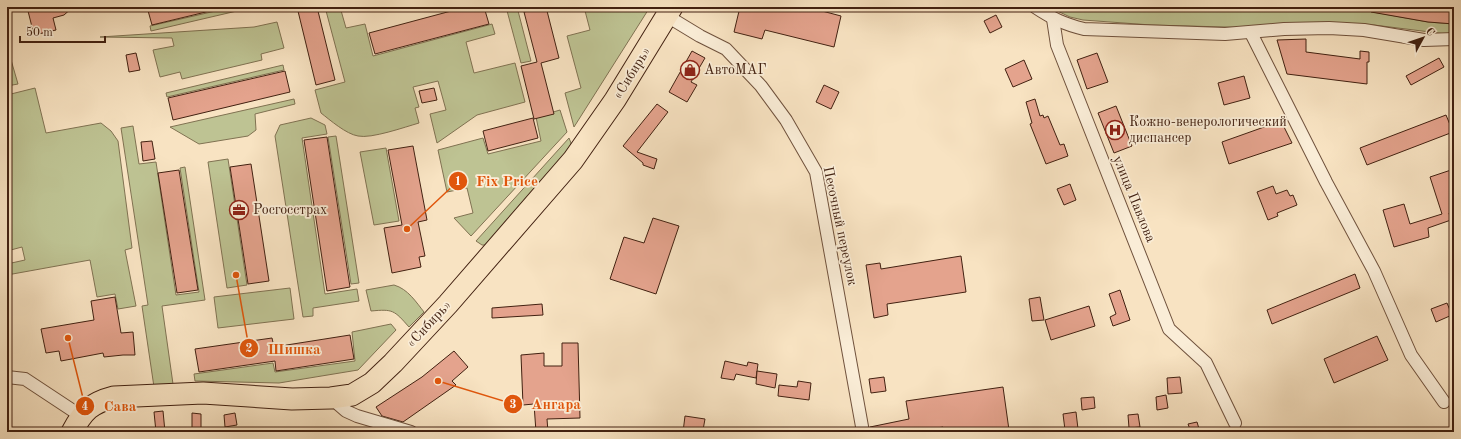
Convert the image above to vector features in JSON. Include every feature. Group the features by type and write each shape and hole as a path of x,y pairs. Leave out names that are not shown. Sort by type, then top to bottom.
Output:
{"highway":[{"name":"«Сибирь»","path":"77,424 89,407 101,400 114,397 203,393 277,398 331,398 352,395 372,383 393,363 448,304 574,160 615,100 670,12"}],"street":[{"path":"1036,7 1053,19 1084,29 1225,34 1284,29 1329,28 1364,30 1424,40 1454,39"},
{"name":"Песочный переулок","path":"670,12 700,36 726,49 761,86 786,120 816,172 863,432"},
{"name":"улица Павлова","path":"1053,19 1057,45 1169,330 1206,363 1235,423"},
{"path":"1251,33 1374,272 1411,355 1444,402"},
{"path":"7,377 25,379 77,424"},
{"path":"331,398 346,411 357,416 411,432"}],"green space":[{"path":"233,7 254,7 151,31 150,26"},
{"path":"325,7 340,7 346,28 365,24 373,56 492,24 495,34 466,42 474,73 515,63 525,102 477,115 437,143 430,114 446,110 438,81 413,87 419,107 415,108 419,123 371,136 358,136 348,133 321,113 315,90 345,82"},
{"path":"506,7 517,7 531,61 521,63"},
{"path":"584,7 650,7 574,127 565,93 581,88 567,36 590,30"},
{"path":"1049,7 1346,7 1428,22 1454,24 1454,35 1374,25 1262,28 1151,25 1083,20 1070,17"},
{"path":"277,22 284,48 261,54 262,60 182,79 180,72 160,77 153,50 174,46 172,38 100,37 254,27"},
{"path":"7,46 18,84 7,86"},
{"path":"283,65 284,70 167,97 166,93"},
{"path":"35,88 46,133 101,123 111,131 118,141 132,248 125,250 136,306 118,309 115,294 97,297 90,260 7,275 7,264 25,260 22,247 7,251 7,95"},
{"path":"294,99 295,104 255,114 256,130 248,136 199,144 170,127"},
{"path":"560,110 567,132 471,236 454,218 473,213 467,188 447,192 438,150 483,138 488,154 541,141 536,117"},
{"path":"311,118 325,125 327,134 302,138 325,294 357,289 359,301 313,308 313,316 303,317 275,136 280,125"},
{"path":"133,126 139,164 156,162 176,295 199,292 180,168 185,167 205,300 162,306 173,384 154,387 142,306 148,305 121,128"},
{"path":"336,136 359,283 351,284 328,137"},
{"path":"569,138 571,143 570,149 486,245 482,245 476,241"},
{"path":"386,148 399,221 374,225 360,152"},
{"path":"228,159 247,285 227,288 208,162"},
{"path":"394,285 408,293 424,312 409,327 393,312 384,310 371,311 366,290"},
{"path":"290,288 294,319 218,328 214,297"},
{"path":"391,324 396,330 358,370 279,383 195,381 194,374 273,363 275,372 355,361 352,332"}],"building":[{"path":"27,7 73,7 64,15 53,18 56,30 34,35"},
{"path":"147,7 210,7 210,11 152,25"},
{"path":"297,7 317,7 335,80 316,85"},
{"path":"466,7 484,7 489,24 375,54 369,33"},
{"path":"546,7 559,58 541,63 554,114 534,119 521,66 537,62 524,12"},
{"path":"740,7 807,7 841,16 834,47 765,30 762,39 734,32"},
{"path":"1371,7 1428,7 1454,11 1454,24 1428,22 1371,12"},
{"path":"996,15 1002,27 990,33 984,21"},
{"path":"1306,39 1306,52 1360,59 1360,51 1369,52 1369,62 1367,62 1367,84 1287,74 1277,40"},
{"name":"АвтоМАГ","path":"692,51 705,58 691,82 697,85 687,102 669,92"},
{"path":"136,53 140,70 129,72 126,55"},
{"path":"1097,53 1108,82 1087,89 1077,60"},
{"path":"1439,58 1444,67 1411,85 1406,76"},
{"path":"1024,60 1032,79 1013,87 1005,69"},
{"path":"285,71 290,92 173,120 168,98"},
{"path":"1244,76 1250,98 1224,105 1218,83"},
{"path":"824,85 839,92 831,109 816,102"},
{"path":"434,88 437,100 422,103 419,91"},
{"path":"1035,99 1040,116 1043,115 1044,118 1048,116 1060,145 1064,144 1068,156 1046,164 1030,124 1032,123 1026,102"},
{"path":"657,104 668,112 637,152 657,159 654,169 643,165 643,163 623,146"},
{"name":"Кожно-венерологический диспансер","path":"1116,106 1132,146 1114,153 1098,113"},
{"path":"1446,115 1453,132 1367,165 1360,148"},
{"path":"533,118 538,138 488,151 483,131"},
{"path":"1281,121 1292,143 1229,164 1222,142"},
{"path":"327,137 350,287 327,291 304,140"},
{"path":"152,141 155,159 143,161 141,142"},
{"path":"413,146 427,220 418,222 425,256 419,257 421,267 392,273 384,228 402,225 388,150"},
{"path":"251,164 269,281 248,284 230,167"},
{"path":"1454,169 1454,196 1451,196 1454,204 1454,212 1449,213 1451,220 1428,228 1429,237 1394,247 1383,210 1404,204 1410,224 1442,214 1430,177"},
{"path":"179,170 198,290 177,293 158,173"},
{"path":"1070,184 1076,200 1064,205 1057,189"},
{"path":"1273,186 1276,194 1287,190 1290,196 1293,195 1297,205 1277,213 1278,216 1268,220 1257,192"},
{"path":"653,218 679,226 656,294 610,279 624,237 644,243"},
{"path":"961,256 966,292 887,304 888,315 874,318 866,265 880,263 881,269"},
{"path":"1355,274 1360,288 1272,324 1267,310"},
{"path":"1120,290 1130,320 1113,326 1110,317 1116,314 1109,294"},
{"path":"115,297 121,333 133,332 135,355 104,357 103,353 61,361 59,351 46,353 41,329 94,320 91,301"},
{"path":"1040,297 1044,320 1032,321 1029,299"},
{"path":"1447,303 1452,315 1436,322 1431,309"},
{"path":"542,304 543,315 492,318 492,308"},
{"path":"1089,306 1095,326 1051,340 1045,320"},
{"path":"350,335 354,359 276,371 275,361 199,372 195,349 272,338 274,347"},
{"path":"1377,336 1388,360 1334,383 1324,359"},
{"path":"562,343 578,343 580,418 547,419 548,432 536,432 534,404 523,405 521,355 544,353 544,366 562,366"},
{"path":"454,351 468,367 452,381 456,385 403,422 382,416 376,407 422,377"},
{"path":"725,361 747,366 748,362 758,364 756,378 736,374 734,380 721,378"},
{"path":"757,371 777,374 775,388 756,384"},
{"path":"884,377 886,391 871,393 869,379"},
{"path":"1180,377 1182,393 1168,394 1167,378"},
{"path":"798,381 811,383 809,400 778,396 779,385 797,387"},
{"path":"1003,387 1009,430 994,432 944,432 943,427 912,432 870,432 870,427 909,419 906,401"},
{"path":"1166,395 1168,408 1157,410 1156,397"},
{"path":"1094,397 1095,408 1082,410 1081,398"},
{"path":"163,411 165,432 156,432 154,412"},
{"path":"1076,412 1078,429 1065,430 1063,414"},
{"path":"192,413 201,414 201,432 192,432"},
{"path":"235,413 237,425 225,427 224,415"},
{"path":"1138,414 1140,427 1129,428 1128,415"},
{"path":"685,416 705,419 703,430 696,428 696,432 683,432"},
{"path":"1197,422 1200,432 1191,432 1188,424"}],"place":[{"name":"АвтоМАГ","path":"690,70"},
{"name":"Кожно-венерологический диспансер","path":"1115,130"},
{"name":"Росгосстрах","path":"239,210"},
{"name":"Fix Price","path":"407,229"},
{"name":"Шишка","path":"236,275"},
{"name":"Сава","path":"68,338"},
{"name":"Ангара","path":"438,381"}]}
